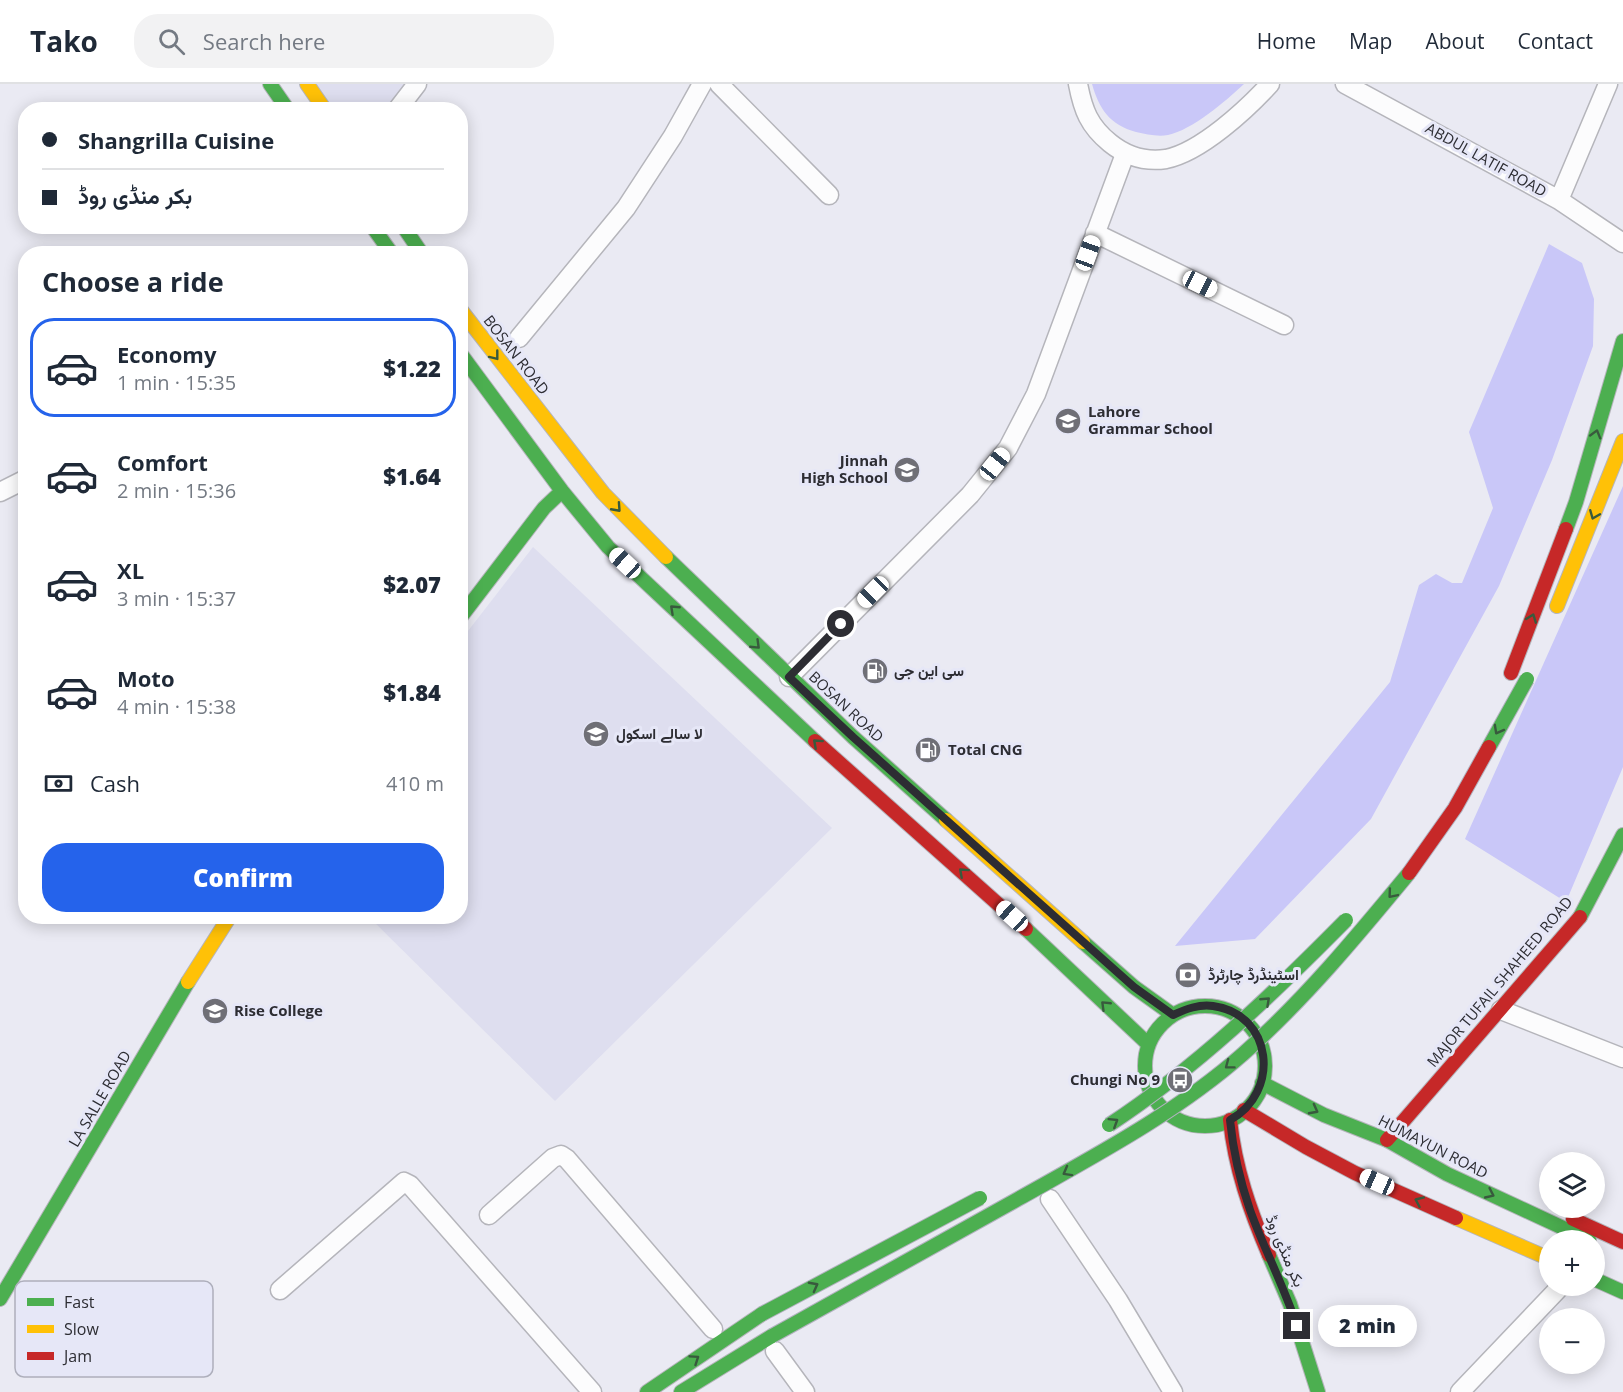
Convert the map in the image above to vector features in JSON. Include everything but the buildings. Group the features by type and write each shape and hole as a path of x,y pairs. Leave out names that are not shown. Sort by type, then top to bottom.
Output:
{"main road":[{"path":"270,84 282,102"},
{"path":"308,84 320,102"},
{"name":"BOSAN ROAD","path":"468,320 603,493 632,524 853,737 1134,987 1173,1015"},
{"path":"1508,678 1576,501 1623,341"},
{"path":"468,364 562,491 608,547 769,699 1029,931 1148,1044"},
{"path":"1552,616 1623,441"},
{"path":"468,607 544,507 562,491"},
{"path":"681,1392 772,1336 1079,1165 1156,1119 1242,1054 1299,999 1361,932 1410,872 1455,808 1529,674"},
{"name":"MAJOR TUFAIL SHAHEED ROAD","path":"1387,1140 1583,913 1623,835"},
{"path":"1097,1132 1154,1097 1234,1030 1290,978 1354,911"},
{"name":"LA SALLE ROAD","path":"0,1299 224,924"},
{"path":"1213,1006 1233,1012 1247,1023 1258,1037 1264,1053 1262,1083 1252,1102 1230,1120 1215,1125 1184,1122 1169,1114 1148,1088 1145,1071 1148,1044 1158,1028 1173,1015 1192,1007 1213,1006"},
{"name":"HUMAYUN ROAD","path":"1262,1083 1324,1115 1387,1140 1447,1174 1567,1230"},
{"path":"1244,1110 1355,1173 1539,1254"},
{"name":"بکر منڈی روڈ","path":"1230,1120 1233,1148 1250,1210 1290,1304 1318,1392"},
{"path":"1387,1140 1462,1168 1623,1242"},
{"path":"647,1392 762,1314 988,1194"},
{"path":"1605,1248 1623,1256"},
{"path":"1605,1284 1623,1292"}],"street":[{"path":"403,102 417,84"},
{"path":"519,338 626,208 674,136 702,84"},
{"path":"719,84 829,195"},
{"path":"1078,84 1086,117 1103,138 1125,154 1144,159 1165,159 1176,156 1221,129 1270,84"},
{"name":"ABDUL LATIF ROAD","path":"1345,84 1559,200 1623,243"},
{"path":"1559,200 1608,84"},
{"path":"789,677 970,495 1008,448 1035,394 1125,154"},
{"path":"1095,233 1284,325"},
{"path":"0,492 18,483"},
{"path":"1501,1010 1623,1058"},
{"path":"489,1215 553,1158 561,1155 567,1159 713,1329"},
{"path":"280,1290 404,1182 410,1185 592,1392"},
{"path":"1050,1199 1118,1300 1173,1392"},
{"path":"1460,1392 1551,1296"},
{"path":"775,1351 805,1392"}],"shaded area":[{"path":"306,84 411,84 397,102 320,102"},
{"path":"1092,84 1244,84 1198,121 1177,132 1160,136 1127,129 1112,120 1098,101"},
{"path":"1549,244 1582,263 1594,299 1593,346 1552,460 1499,586 1371,819 1255,939 1175,946 1390,682 1419,585 1436,574 1452,583 1462,583 1493,508 1469,432"},
{"path":"1623,486 1623,767 1566,902 1465,839"},
{"name":"لا سالے اسکول","path":"533,547 832,828 555,1101 376,924 468,924 468,631"}],"traffic: fast":[{"path":"270,84 282,102"},
{"path":"378,234 386,246"},
{"path":"408,234 417,246"},
{"path":"1566,529 1623,341"},
{"path":"468,364 562,491 608,547 815,741"},
{"path":"468,608 544,508 562,491"},
{"path":"666,557 853,737 946,820"},
{"path":"1489,747 1527,679"},
{"path":"1580,917 1623,835"},
{"path":"772,1336 1106,1149 1191,1095 1243,1054 1309,990 1409,873"},
{"path":"1109,1125 1173,1079 1233,1029 1346,920"},
{"path":"1026,929 1148,1044"},
{"path":"1083,942 1134,987 1173,1015"},
{"path":"0,1299 188,982"},
{"path":"1205,1006 1228,1011 1247,1024 1260,1043 1265,1066 1260,1089 1247,1108 1228,1121 1205,1126 1182,1121 1163,1108 1150,1089 1145,1066 1150,1043 1163,1024 1182,1011 1205,1006"},
{"path":"1262,1083 1324,1115 1387,1140 1447,1174 1567,1230"},
{"path":"762,1314 980,1198"},
{"path":"1269,1255 1290,1304 1318,1392"},
{"path":"1605,1284 1623,1292"},
{"path":"647,1392 762,1314"},
{"path":"681,1392 772,1336"}],"traffic: slow":[{"path":"307,84 319,102"},
{"path":"468,319 603,493 666,557"},
{"path":"1557,606 1623,441"},
{"path":"946,820 1083,942"},
{"path":"188,982 225,924"},
{"path":"1456,1218 1539,1254"}],"traffic: jam":[{"path":"1511,673 1566,529"},
{"path":"815,741 1026,929"},
{"path":"1409,873 1455,808 1489,747"},
{"path":"1387,1140 1580,917"},
{"path":"1244,1110 1355,1173 1456,1218"},
{"path":"1230,1120 1244,1189 1269,1255"},
{"path":"1573,1219 1623,1242"}],"place":[{"name":"Lahore Grammar School","path":"1068,421"},
{"name":"Jinnah High School","path":"907,470"},
{"name":"سی این جی","path":"875,671"},
{"name":"لا سالے اسکول","path":"596,734"},
{"name":"Total CNG","path":"928,750"},
{"name":"اسٹینڈرڈ چارٹرڈ","path":"1188,975"},
{"name":"Rise College","path":"215,1011"},
{"name":"Chungi No 9","path":"1180,1080"}],"route":[{"path":"841,624 789,677 853,737 1134,987 1173,1015 1192,1007 1213,1006 1233,1012 1247,1023 1258,1037 1264,1053 1262,1083 1252,1102 1238,1116 1230,1120 1233,1148 1250,1210 1297,1326"}]}
